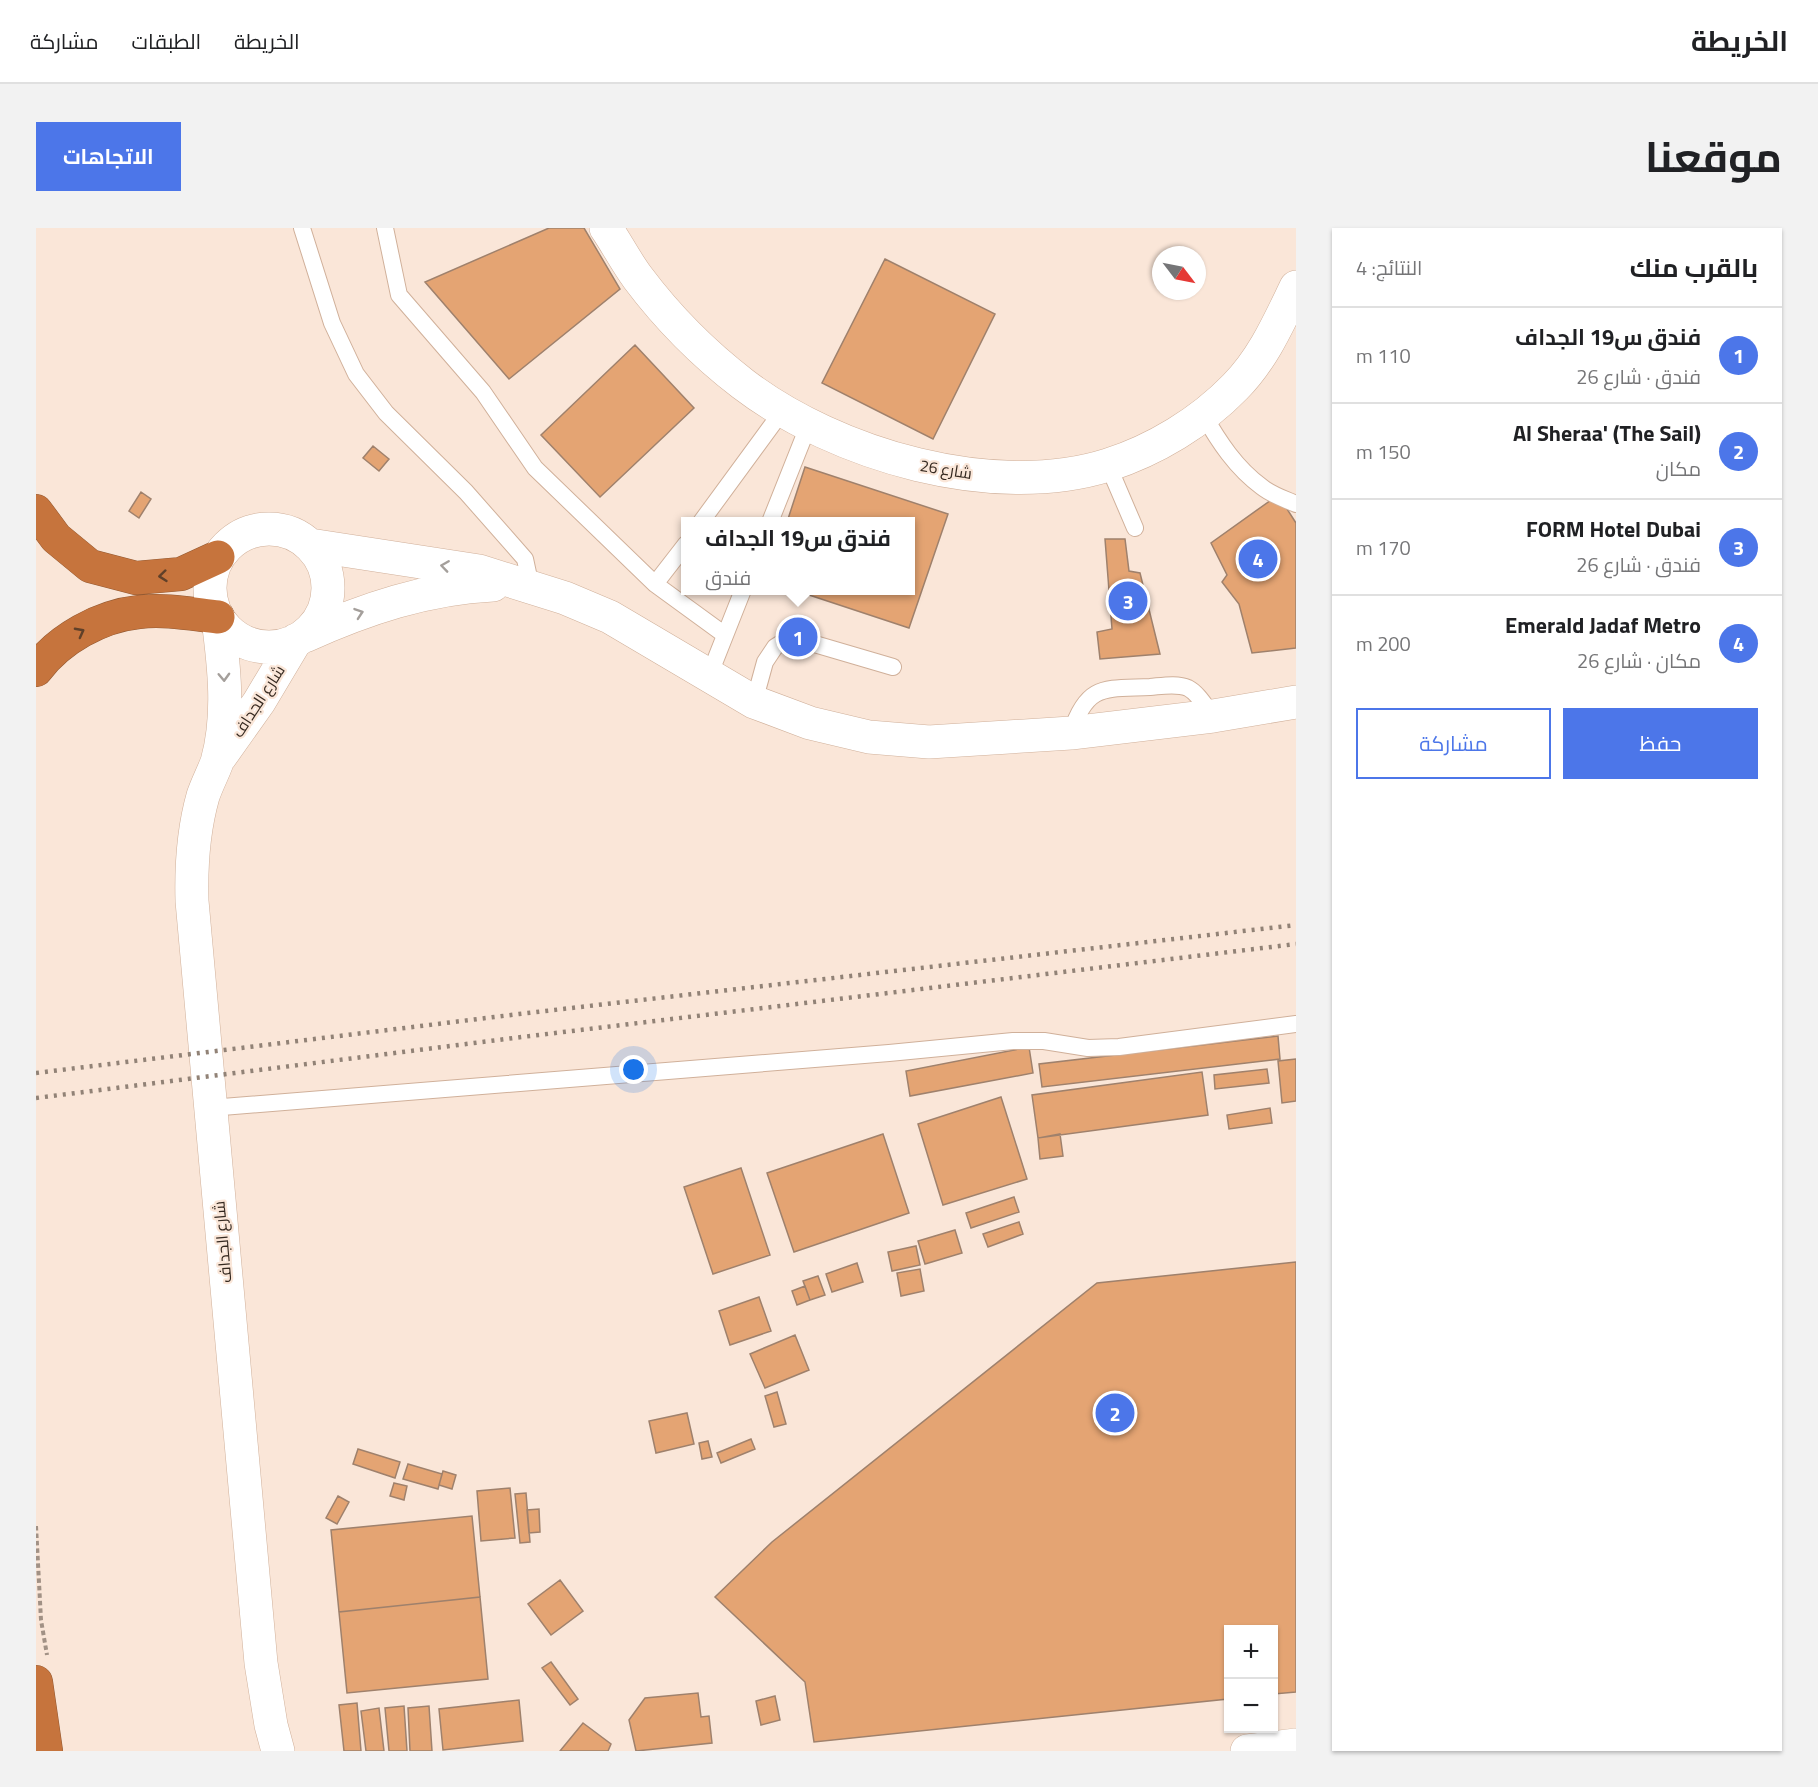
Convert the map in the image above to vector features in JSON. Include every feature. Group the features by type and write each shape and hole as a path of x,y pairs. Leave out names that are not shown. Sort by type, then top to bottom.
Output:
{"highway":[{"path":"36,511 56,538 90,566 136,578 181,574 218,558"},
{"path":"36,670 71,637 103,621 138,612 173,611 218,618"},
{"path":"42,1673 45,1751"}],"street":[{"name":"شارع 26","path":"606,228 638,277 676,324 744,385 796,417 863,449 917,465 971,474 1026,477 1068,474 1108,465 1150,449 1190,425 1235,387 1271,339 1292,305"},
{"path":"301,638 318,620 326,601 328,581 322,561 310,545 293,533 272,528 251,531 232,541 218,558 211,577 210,598 218,618 230,633 245,642 262,647 280,646 301,638 357,614 421,595 477,586 526,586"},
{"path":"310,545 480,571 565,598 609,617 754,702 810,723 869,737 929,742 1071,733 1213,716 1296,702"},
{"name":"شارع الجداف","path":"218,618 225,690 222,725 217,761 204,794 197,821 191,865 210,1108 261,1662 273,1742"},
{"name":"شارع الجداف","path":"217,761 301,638"},
{"path":"1247,1751 1296,1745"}],"lane":[{"path":"302,228 332,323 356,374 386,413 465,492 525,559 526,586"},
{"path":"385,228 399,295 483,392 535,468 655,584 725,635"},
{"path":"1203,414 1221,444 1243,471 1264,489 1296,504"},
{"path":"706,517 796,417"},
{"path":"771,517 796,417"},
{"path":"1108,465 1135,528"},
{"path":"655,584 681,550"},
{"path":"709,675 741,595"},
{"path":"754,702 770,654 783,642 801,640 893,667"},
{"path":"210,1108 1013,1041 1044,1041 1088,1048 1119,1047 1296,1024"}],"path":[{"path":"36,1526 42,1620 42,1673"}],"building":[{"path":"549,228 584,228 620,289 509,379 425,282"},
{"path":"885,259 995,314 933,439 822,383"},
{"path":"635,345 694,408 600,497 541,435"},
{"path":"373,446 389,459 379,471 363,458"},
{"path":"805,467 948,514 909,628 809,595 915,595 915,517 789,517"},
{"path":"141,492 151,499 139,518 129,511"},
{"path":"1278,495 1296,523 1296,648 1252,653 1239,604 1222,582 1227,575 1211,543"},
{"path":"1105,539 1125,539 1129,571 1140,573 1160,654 1100,659 1097,632 1112,629"},
{"path":"1278,1036 1280,1059 1042,1087 1039,1064"},
{"path":"1029,1047 1033,1073 910,1096 906,1071"},
{"path":"1296,1059 1296,1101 1282,1103 1278,1061"},
{"path":"1267,1069 1269,1083 1215,1089 1214,1075"},
{"path":"1202,1072 1208,1115 1038,1138 1032,1095"},
{"path":"1001,1097 1027,1179 943,1205 918,1124"},
{"path":"1270,1108 1272,1123 1229,1129 1227,1115"},
{"path":"883,1134 909,1213 794,1252 767,1173"},
{"path":"1060,1134 1063,1156 1040,1159 1038,1138"},
{"path":"741,1168 770,1255 713,1274 684,1187"},
{"path":"1014,1197 1019,1212 971,1228 966,1213"},
{"path":"1019,1222 1023,1234 988,1247 983,1234"},
{"path":"955,1230 962,1253 925,1264 918,1241"},
{"path":"916,1246 920,1265 892,1271 888,1252"},
{"path":"1296,1262 1296,1692 1278,1694 1278,1625 1224,1625 1224,1699 814,1742 805,1682 715,1597 772,1542 1097,1283"},
{"path":"857,1263 863,1282 832,1292 826,1274"},
{"path":"920,1269 924,1291 901,1296 897,1273"},
{"path":"818,1276 825,1295 810,1300 803,1281"},
{"path":"805,1286 810,1300 797,1305 792,1291"},
{"path":"759,1297 771,1331 730,1345 719,1311"},
{"path":"795,1335 809,1370 765,1388 750,1354"},
{"path":"777,1392 786,1424 774,1427 765,1396"},
{"path":"687,1413 694,1444 656,1453 649,1421"},
{"path":"751,1439 755,1449 721,1463 717,1453"},
{"path":"708,1441 712,1457 702,1459 699,1443"},
{"path":"358,1449 400,1462 395,1478 353,1464"},
{"path":"408,1464 442,1474 438,1489 403,1479"},
{"path":"443,1471 456,1475 452,1489 439,1485"},
{"path":"394,1483 407,1486 404,1500 390,1496"},
{"path":"510,1488 515,1538 481,1541 477,1491"},
{"path":"526,1493 530,1542 520,1543 515,1494"},
{"path":"338,1496 349,1502 337,1524 326,1518"},
{"path":"539,1509 540,1532 529,1533 527,1510"},
{"path":"472,1516 480,1597 339,1612 331,1530"},
{"path":"560,1580 583,1611 551,1635 528,1604"},
{"path":"480,1597 488,1679 347,1693 339,1612"},
{"path":"551,1662 578,1699 570,1705 542,1668"},
{"path":"698,1693 701,1717 709,1716 712,1743 636,1751 629,1720 645,1698"},
{"path":"775,1696 780,1720 761,1725 756,1701"},
{"path":"519,1700 523,1741 443,1750 439,1709"},
{"path":"357,1703 361,1751 344,1751 339,1705"},
{"path":"404,1706 407,1751 389,1751 385,1708"},
{"path":"429,1706 432,1751 410,1751 408,1708"},
{"path":"379,1708 384,1751 366,1751 361,1711"},
{"path":"583,1723 611,1744 608,1751 560,1751"}],"railway":[{"path":"36,1073 519,1014 1296,925"},
{"path":"36,1098 1296,944"}],"place":[{"name":"Emerald Jadaf Metro","path":"1258,559"},
{"name":"FORM Hotel Dubai","path":"1128,601"},
{"name":"فندق س19 الجداف","path":"798,637"},
{"name":"Al Sheraa' (The Sail)","path":"1115,1413"}]}
